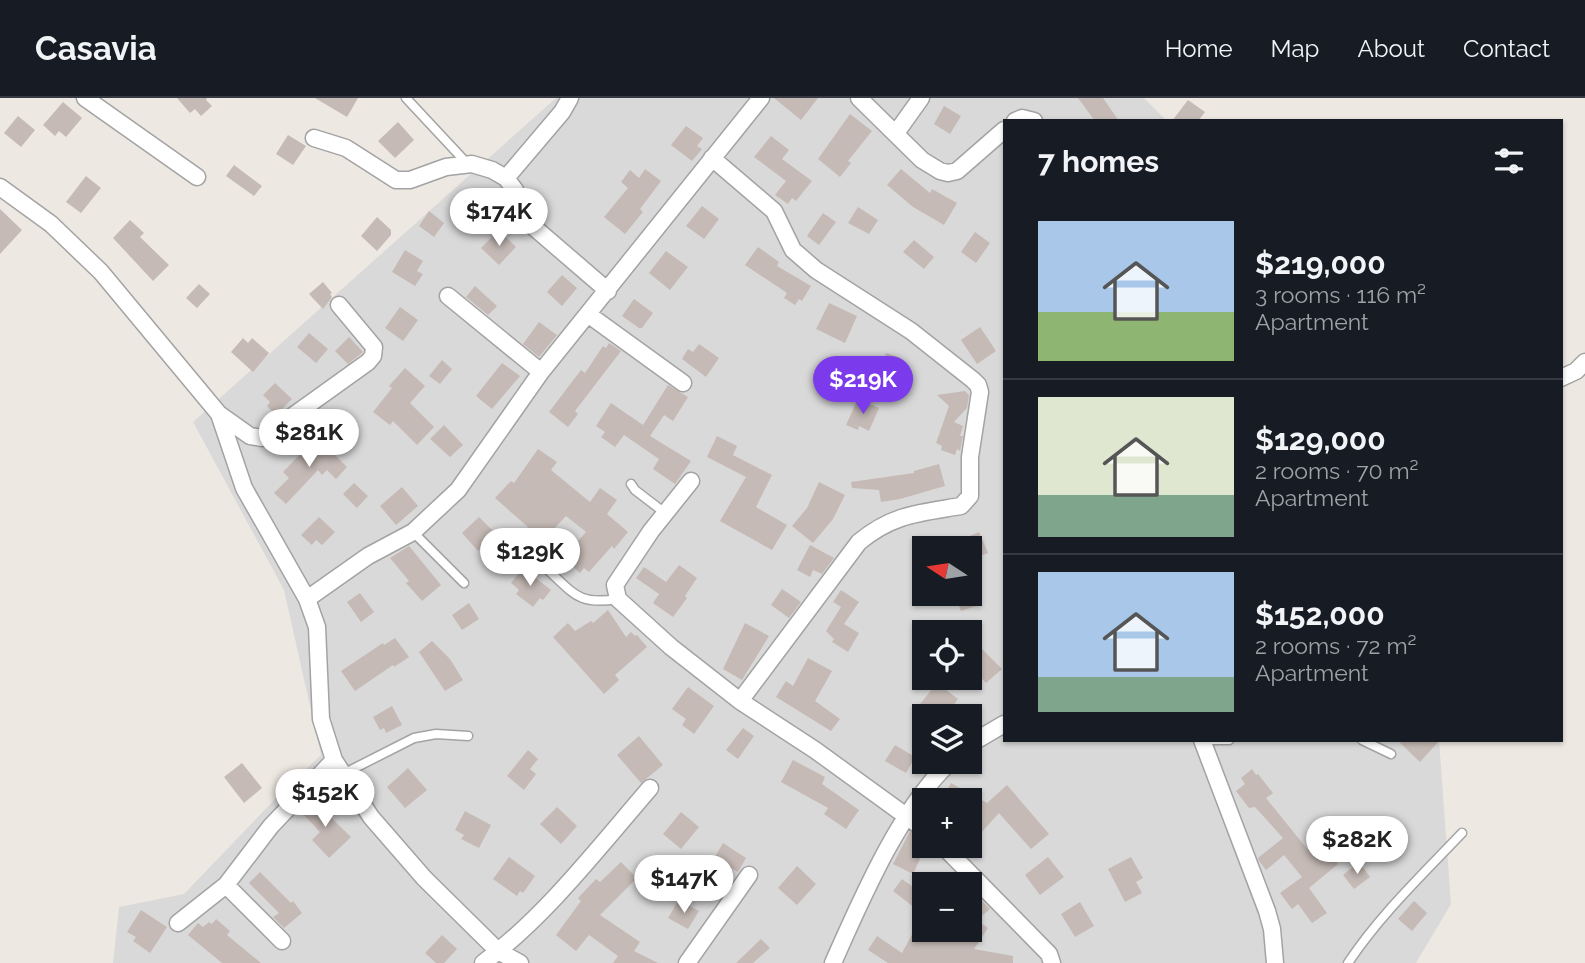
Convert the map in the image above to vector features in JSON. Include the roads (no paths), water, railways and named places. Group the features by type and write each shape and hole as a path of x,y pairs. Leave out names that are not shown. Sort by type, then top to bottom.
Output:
{"street":[{"path":"85,98 197,177"},
{"path":"506,178 562,112 570,98"},
{"path":"307,599 368,556 413,532 458,490 541,372 761,98"},
{"path":"859,98 922,160 948,173 957,171 1003,131"},
{"path":"896,133 921,98"},
{"path":"314,138 346,148 396,180 410,180 446,167 472,164 492,170 506,178 515,190 529,223 608,291"},
{"path":"712,158 774,211 793,250 816,270 911,331 974,380 980,392 970,457 970,496 967,501 961,506 898,517 872,531 859,542 740,701"},
{"path":"0,187 51,224 101,272 219,414 250,436 262,439 373,356 374,347 339,305"},
{"path":"448,296 541,372"},
{"path":"589,315 684,383"},
{"path":"1563,377 1576,371 1585,362"},
{"path":"219,414 244,488 307,599 317,627 321,719 334,760 371,817 424,878 498,951 520,963"},
{"path":"691,481 665,513 615,585 618,599 671,648 740,701 815,750 912,820"},
{"path":"982,737 1003,724"},
{"path":"1205,742 1267,911 1272,929 1275,963"},
{"path":"178,923 226,885 271,826 334,760"},
{"path":"838,961 855,914 906,815 936,774"},
{"path":"483,963 524,929 650,788"},
{"path":"955,858 1049,954 1052,963"},
{"path":"687,963 749,874"},
{"path":"226,885 282,941"}],"lane":[{"path":"406,98 462,158 464,165"},
{"path":"631,484 665,513"},
{"path":"413,532 464,583"},
{"path":"548,570 575,595 586,601 618,599"},
{"path":"343,774 414,738 436,734 468,736"},
{"path":"1366,742 1391,754"},
{"path":"1348,963 1365,938 1462,833"}]}
